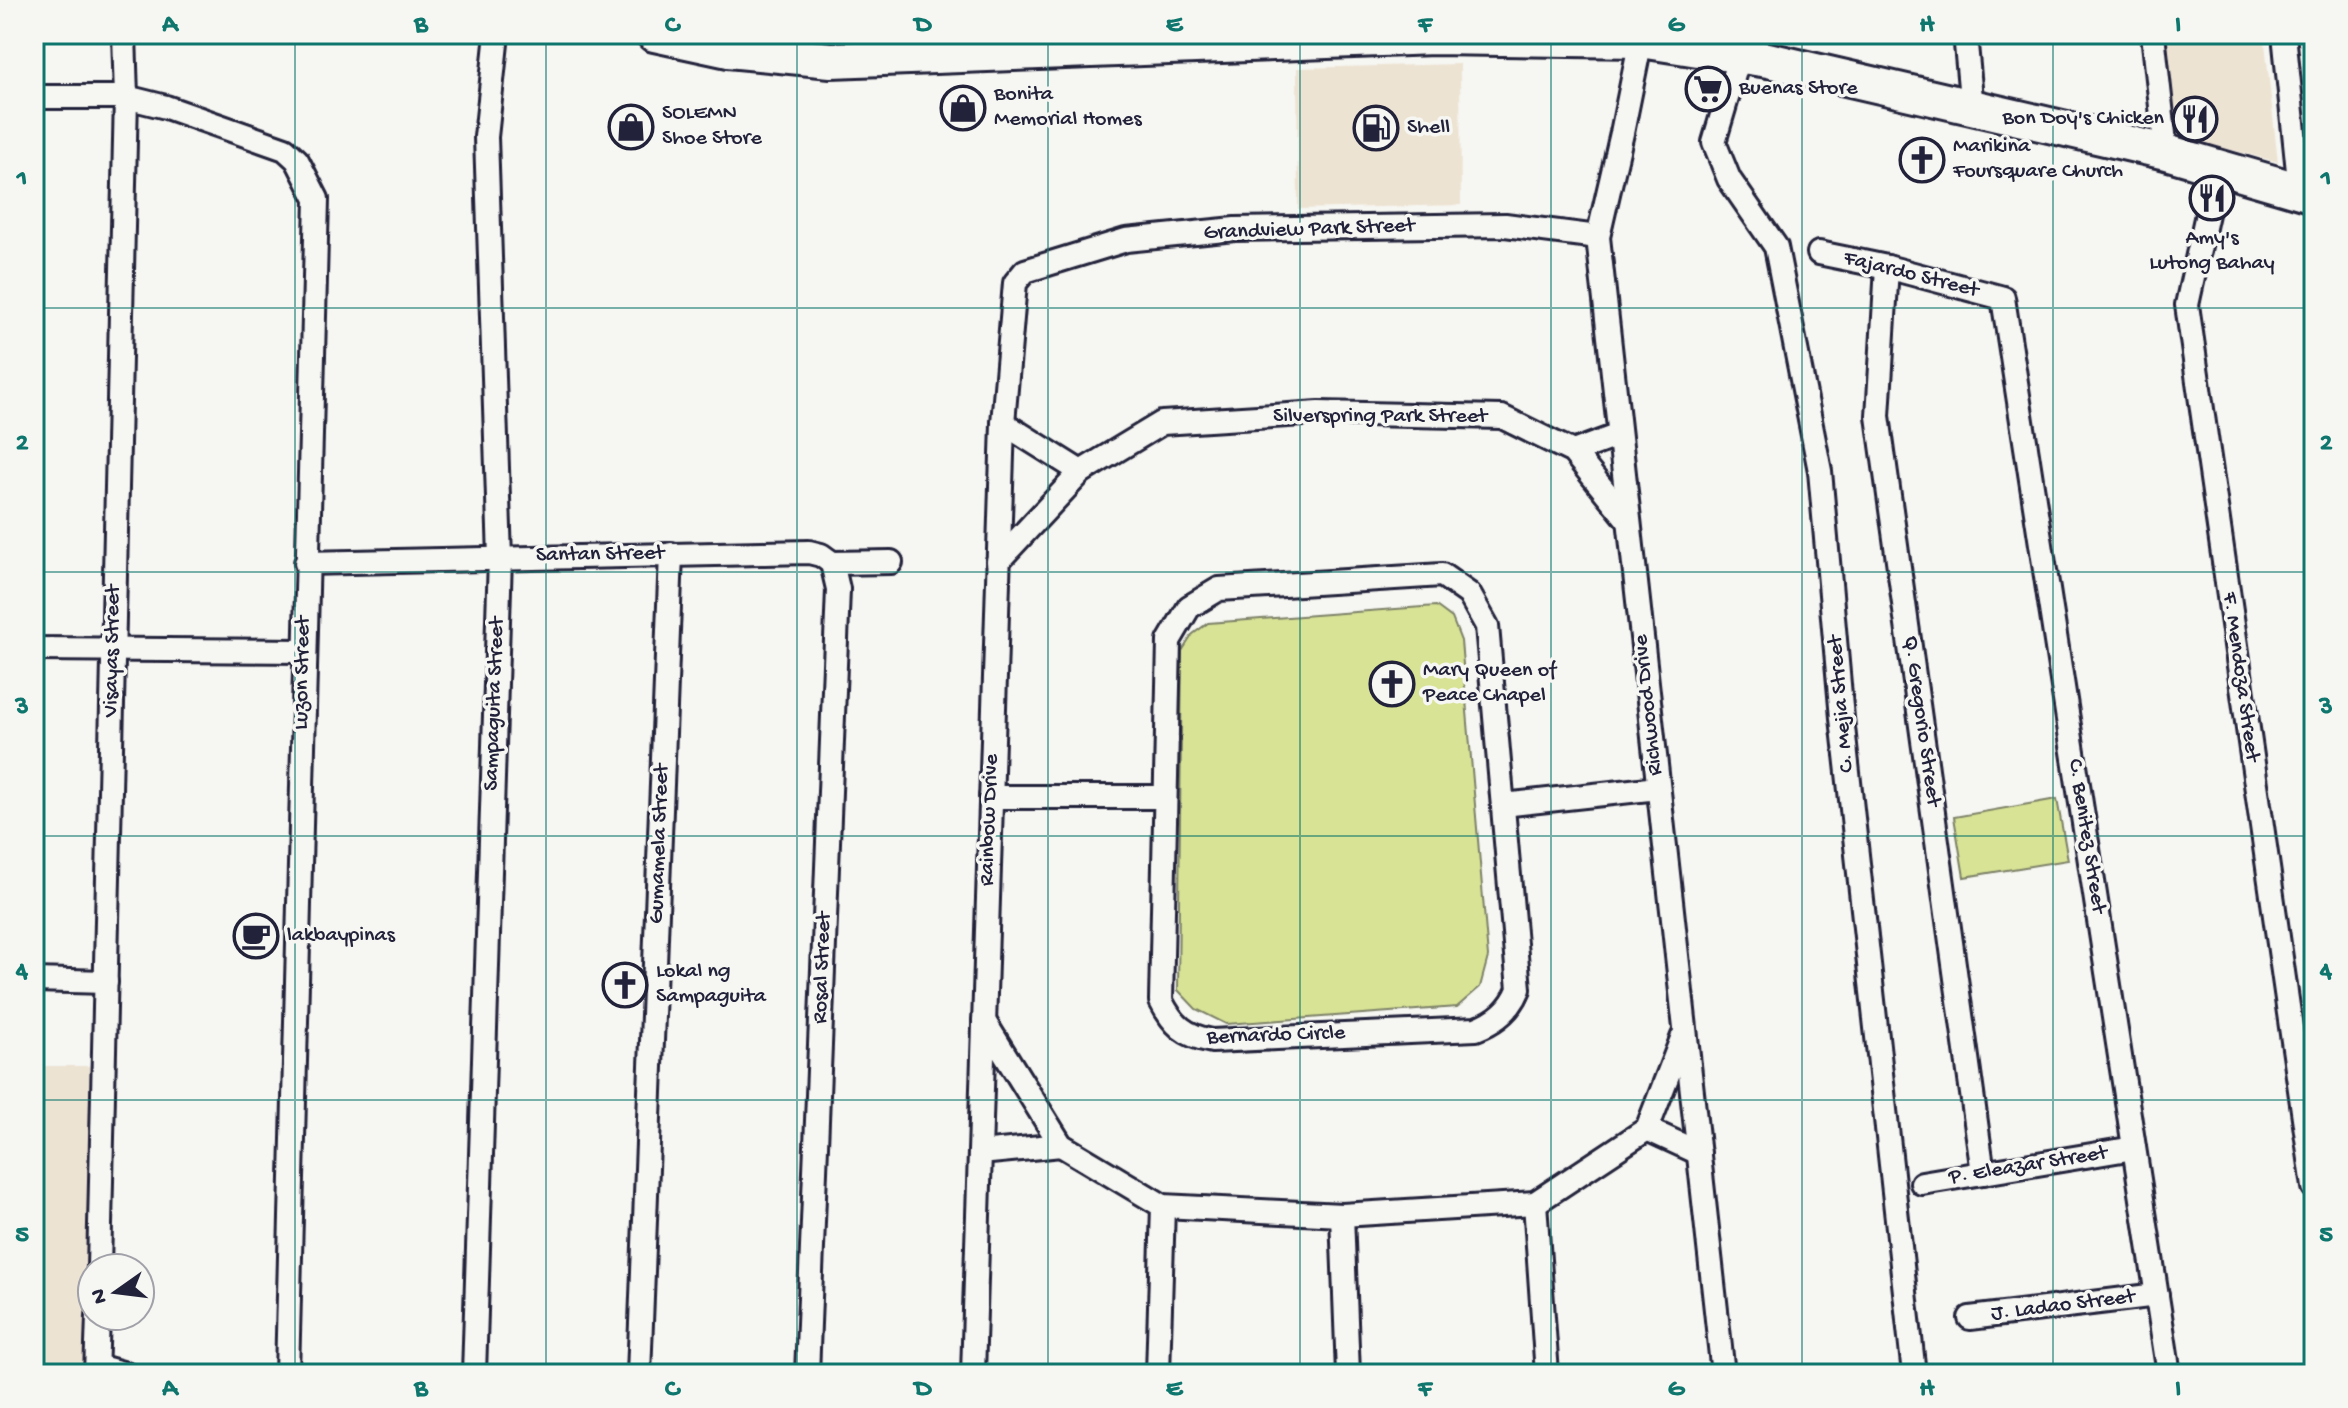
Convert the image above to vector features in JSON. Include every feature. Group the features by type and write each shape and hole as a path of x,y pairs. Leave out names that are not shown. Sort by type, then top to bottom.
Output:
{"main road":[{"path":"654,34 728,50 831,60 1183,41 1642,37 1743,45 1768,60 2166,152 2307,193"}],"street":[{"name":"Visayas Street","path":"99,1252 126,97 124,34"},
{"name":"Sampaguita Street","path":"474,1374 500,558 486,137 497,34"},
{"path":"1965,34 1972,109"},
{"path":"2153,34 2166,152"},
{"path":"2284,34 2307,193"},
{"name":"Richwood Drive","path":"1642,37 1598,237 1723,1374"},
{"name":"C. Mejia Street","path":"1743,45 1714,142 1729,179 1776,247 1820,471 1842,718 1914,1374"},
{"name":"Luzon Street","path":"34,97 126,97 166,107 285,149 297,160 317,199 287,1374"},
{"name":"F. Mendoza Street","path":"2217,168 2187,305 2314,1187"},
{"name":"Grandview Park Street","path":"1025,271 1126,240 1235,229 1505,225 1598,237"},
{"name":"Fajardo Street","path":"1819,253 1887,267 2003,298"},
{"name":"Q. Gregorio Street","path":"1887,267 1878,416 1983,1173"},
{"name":"Rainbow Drive","path":"973,1374 1003,423 1015,283 1025,271"},
{"name":"C. Benitez Street","path":"2003,298 2169,1374"},
{"name":"Silverspring Park Street","path":"998,561 1081,472 1162,423 1319,413 1502,417 1573,452 1629,521"},
{"path":"1003,423 1081,472"},
{"path":"1573,452 1619,435"},
{"name":"Santan Street","path":"306,563 809,552 821,555 832,563 891,562"},
{"name":"Gumamela Street","path":"639,1374 671,554"},
{"name":"Rosal Street","path":"807,1374 838,589 832,563"},
{"name":"Bernardo Circle","path":"1442,575 1469,594 1487,626 1503,805 1519,989 1513,1003 1490,1023 1476,1029 1212,1041 1195,1038 1180,1029 1170,1017 1161,1001 1169,641 1189,607 1219,589 1442,575"},
{"path":"34,649 304,651"},
{"path":"1503,805 1658,788"},
{"path":"991,797 1164,797"},
{"path":"34,980 106,982"},
{"path":"984,1021 1061,1145 1163,1206 1342,1215 1535,1203 1647,1129 1685,1031"},
{"path":"1647,1129 1699,1153"},
{"path":"980,1153 1061,1145"},
{"name":"P. Eleazar Street","path":"1922,1183 2134,1148"},
{"path":"1535,1203 1547,1374"},
{"path":"1158,1374 1163,1206"},
{"path":"1342,1215 1348,1374"},
{"name":"J. Ladao Street","path":"1970,1318 2157,1295"},
{"path":"97,1332 96,1370 126,1374"}],"shaded area":[{"path":"2162,34 2264,34 2278,162 2174,135"},
{"path":"1460,64 1461,205 1298,209 1297,68"},
{"path":"34,1066 93,1066 89,1252 76,1252 76,1332 87,1332 86,1374 34,1374"}],"green space":[{"path":"1436,606 1452,618 1461,641 1488,957 1480,987 1457,1007 1226,1024 1196,1009 1178,990 1182,651 1193,634 1208,623"},
{"path":"2057,799 2068,860 1964,877 1954,817"}],"place":[{"name":"Buenas Store","path":"1708,89"},
{"name":"Bonita Memorial Homes","path":"963,108"},
{"name":"Bon Doy's Chicken","path":"2195,119"},
{"name":"SOLEMN Shoe Store","path":"631,127"},
{"name":"Shell","path":"1376,128"},
{"name":"Marikina Foursquare Church","path":"1922,160"},
{"name":"Amy's Lutong Bahay","path":"2212,198"},
{"name":"Mary Queen of Peace Chapel","path":"1392,684"},
{"name":"lakbaypinas","path":"256,936"},
{"name":"Lokal ng Sampaguita","path":"625,985"}]}
